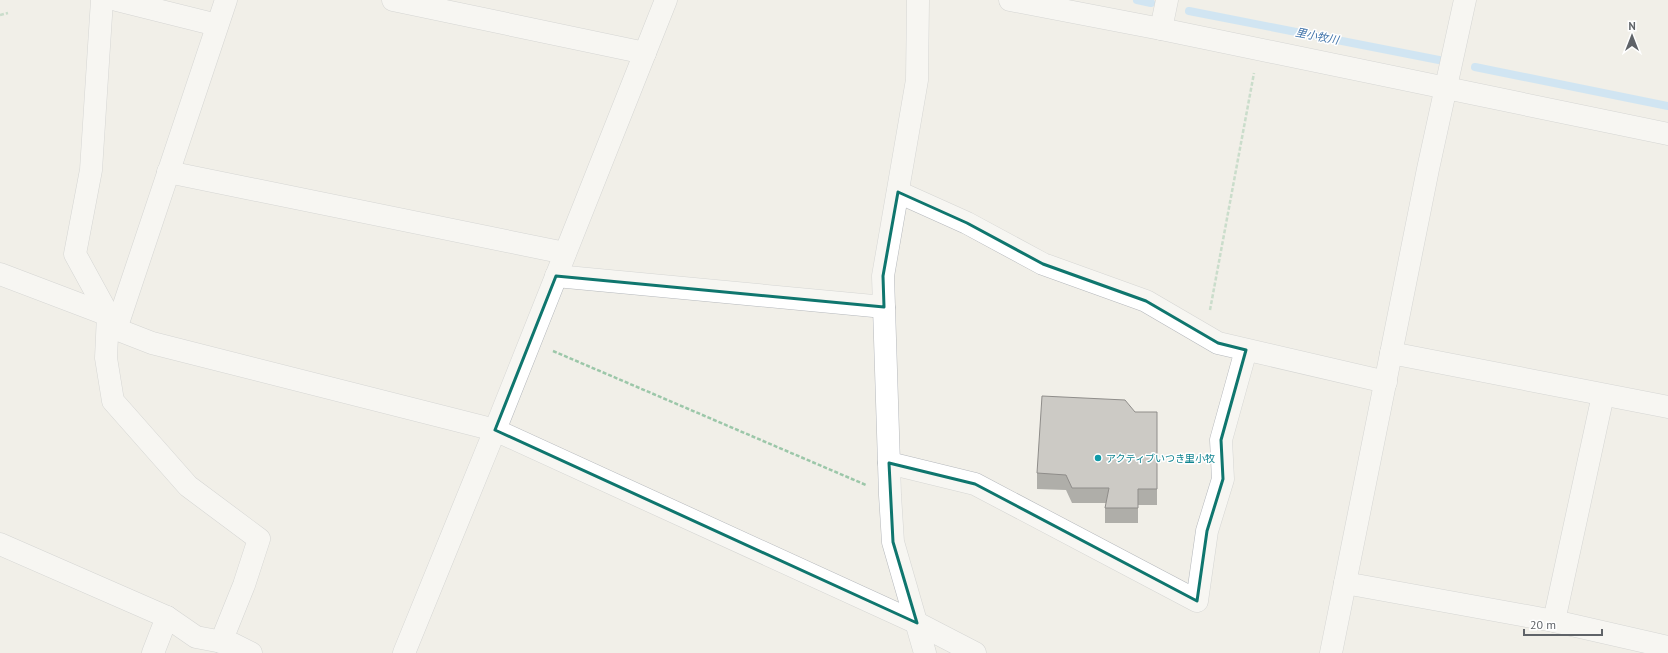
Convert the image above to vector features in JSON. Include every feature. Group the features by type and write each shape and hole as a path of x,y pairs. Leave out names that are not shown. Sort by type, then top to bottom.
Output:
{"street":[{"path":"102,0 90,170 75,254 112,322"},
{"path":"117,0 217,25"},
{"path":"221,642 244,586 259,539 188,486 113,401 106,358 112,322 168,172 226,0"},
{"path":"393,0 645,53"},
{"path":"404,653 495,430 666,0"},
{"path":"918,0 917,80 883,276 890,495 893,542 925,653"},
{"path":"1010,0 1161,29 1668,134"},
{"path":"1161,29 1167,0"},
{"path":"1331,653 1465,0"},
{"path":"168,172 565,254"},
{"path":"898,192 967,223 1043,264 1146,301 1218,343 1386,382"},
{"path":"0,274 112,322 152,343 495,430 917,623 976,653"},
{"path":"556,276 884,307"},
{"path":"889,463 975,484 1197,601 1207,531 1223,479 1221,440 1246,350"},
{"path":"1392,353 1668,407"},
{"path":"1554,621 1603,395"},
{"path":"0,544 167,617 196,636 233,644 251,653"},
{"path":"1345,583 1554,621 1668,647"},
{"path":"153,653 167,617"}],"path":[{"path":"0,15 8,13"},
{"path":"1206,336 1258,49"},
{"path":"530,341 890,495"}],"highlighted area":[{"path":"898,192 967,223 1043,264 1146,301 1218,343 1246,350 1221,440 1223,479 1207,531 1197,601 975,484 889,463 893,542 917,623 495,430 556,276 884,307 883,276"}],"building":[{"name":"アクティブいつき里小牧","path":"1042,396 1125,400 1135,412 1157,412 1157,489 1138,489 1138,508 1105,508 1109,488 1072,488 1066,475 1037,473"}],"waterway":[{"name":"里小牧川","path":"1137,0 1151,3"},
{"name":"里小牧川","path":"1189,11 1444,61"},
{"name":"里小牧川","path":"1475,67 1668,106"}],"place":[{"name":"アクティブいつき里小牧","path":"1098,458"}]}
